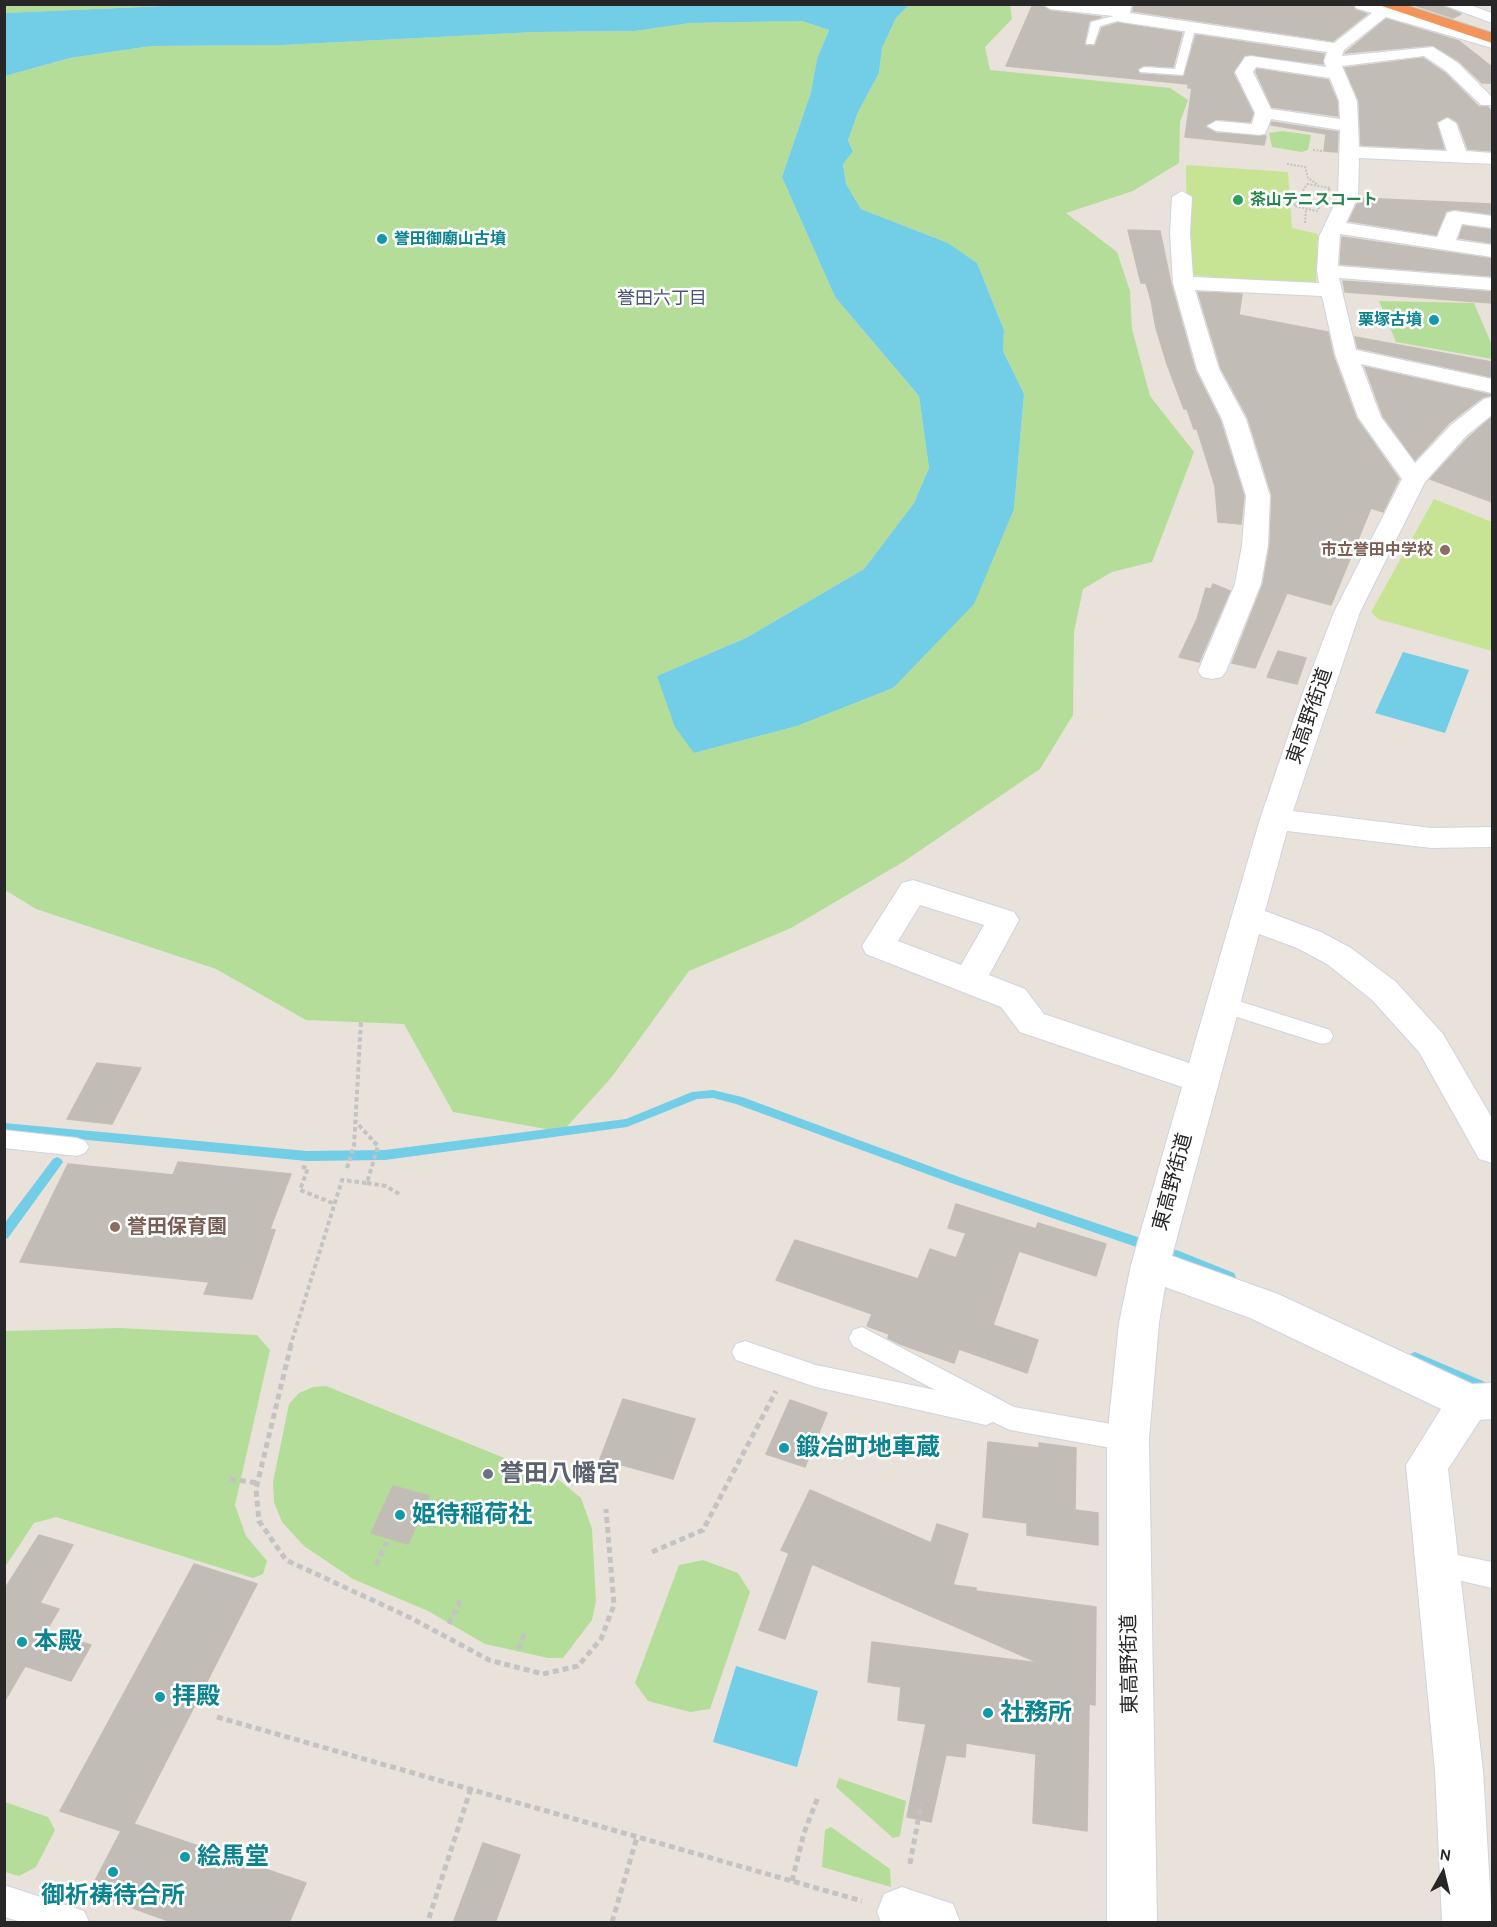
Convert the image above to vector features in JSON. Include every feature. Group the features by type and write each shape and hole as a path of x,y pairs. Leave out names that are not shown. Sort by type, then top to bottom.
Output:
{"highway":[{"path":"1426,4 1492,24"},
{"path":"1384,8 1492,38"}],"street":[{"path":"1050,4 1123,11 1191,26 1235,24 1335,61"},
{"path":"1362,4 1384,8 1492,44"},
{"path":"1449,4 1492,18"},
{"path":"1335,61 1384,8"},
{"path":"1215,126 1259,130 1264,114 1244,72 1251,61 1360,60 1427,51 1452,67 1487,101"},
{"path":"1335,61 1348,100 1350,152 1348,197 1333,227 1327,249 1329,281 1346,354 1370,417 1414,480"},
{"path":"1264,114 1350,126"},
{"path":"1447,123 1458,156"},
{"path":"1350,152 1492,158"},
{"path":"1182,197 1180,233 1183,283 1208,369 1234,419 1258,496 1258,521 1248,584 1212,671"},
{"path":"1445,243 1454,217 1492,222"},
{"path":"1333,227 1491,251"},
{"path":"1183,283 1329,281 1492,284"},
{"path":"1346,354 1492,386"},
{"name":"東高野街道","path":"1132,1923 1128,1439 1139,1323 1153,1254 1275,819 1315,698 1347,612 1414,480 1459,430 1492,404"},
{"path":"1275,819 1431,838 1492,837"},
{"path":"1247,917 1309,940 1339,956 1384,991 1431,1042 1492,1149"},
{"path":"969,981 1013,998 1032,1023 1201,1080"},
{"path":"1153,1254 1264,1306 1481,1401 1426,1465 1459,1771 1467,1923"}],"lane":[{"path":"1090,42 1095,24 1123,11"},
{"path":"1144,70 1179,73 1191,26"},
{"path":"1223,1004 1322,1036"},
{"path":"4,1139 77,1147"},
{"path":"862,1338 1010,1418"},
{"path":"745,1352 816,1376 1010,1418 1128,1439"},
{"path":"1437,1564 1492,1575"},
{"path":"4,1901 73,1923"}],"path":[{"path":"1287,164 1305,167 1308,178 1318,186 1307,184 1294,206 1317,211 1328,188"},
{"path":"347,1168 354,1146 361,1021"},
{"path":"356,1121 378,1146 367,1183"},
{"path":"302,1167 308,1168 300,1190 335,1204"},
{"path":"401,1195 386,1186 342,1180 285,1364 258,1482 259,1521 286,1560 411,1618 489,1660 543,1674 578,1666 601,1639 614,1605 606,1509"},
{"path":"652,1552 702,1530 777,1390 794,1377 816,1376"},
{"path":"230,1479 258,1482"},
{"path":"376,1565 387,1542"},
{"path":"449,1624 461,1598"},
{"path":"518,1649 525,1633"},
{"path":"217,1717 919,1917"},
{"path":"429,1918 471,1788"},
{"path":"792,1881 804,1833 818,1797"},
{"path":"910,1864 921,1804"},
{"path":"612,1923 637,1837"}],"green space":[{"path":"5,4 187,5 5,13"},
{"path":"909,5 1010,5 1012,19 985,47 990,70 1170,88 1188,100 1180,122 1179,163 1133,191 1066,213 1117,252 1130,291 1132,329 1150,396 1194,452 1152,562 1112,572 1083,589 1074,632 1073,715 1040,769 903,862 791,928 689,971 611,1078 562,1132 453,1112 404,1024 306,1020 216,969 36,909 5,890 5,76 70,58 151,46 283,45 535,32 635,31 690,23 802,21 829,30 817,59 811,92 782,177 835,297 919,396 929,468 914,503 864,569 746,638 657,676 694,753 797,726 893,688 1014,509 1024,394 1003,351 1004,330 977,263 948,243 861,209 846,184 843,164 853,150 848,142 858,112 879,73 882,48 896,18"},
{"path":"1282,131 1311,135 1308,150 1302,152 1272,147 1269,133"},
{"name":"茶山テニスコート","path":"1186,165 1288,172 1292,228 1318,234 1316,284 1187,275"},
{"path":"1379,301 1474,303 1492,345 1492,359 1396,342"},
{"path":"1434,499 1492,522 1492,651 1378,619 1371,612"},
{"path":"120,1328 257,1335 270,1350 235,1505 246,1536 267,1561 263,1574 253,1578 56,1517 34,1523 5,1567 5,1331"},
{"path":"326,1386 559,1480 581,1498 592,1529 596,1601 592,1620 563,1658 548,1658 485,1644 428,1611 353,1579 304,1546 282,1522 274,1502 273,1482 289,1404 299,1393 313,1387"},
{"path":"703,1560 738,1573 750,1592 710,1709 690,1712 648,1701 635,1683 679,1565"},
{"path":"839,1778 906,1801 900,1836 893,1838 836,1787"},
{"path":"5,1802 48,1817 55,1830 36,1867 19,1876 5,1872"},
{"path":"831,1827 890,1869 891,1887 822,1867 825,1830"}],"water":[{"path":"187,5 909,5 896,18 882,48 879,73 858,112 848,141 853,151 843,164 846,184 861,209 948,243 977,263 1004,330 1003,351 1024,394 1014,509 974,604 893,688 797,726 694,753 675,727 657,676 746,638 864,569 914,503 929,468 919,396 835,297 782,177 811,92 817,59 829,30 802,21 690,23 635,31 535,32 283,45 151,46 70,58 5,76 5,13"},
{"path":"1403,652 1469,670 1445,733 1375,713"},
{"path":"736,1666 818,1691 797,1767 713,1742"}],"building":[{"path":"1033,4 1040,4 1050,11 1101,17 1089,21 1084,44 1086,46 1095,46 1102,28 1118,23 1182,33 1173,67 1144,65 1137,69 1140,74 1184,77 1196,35 1324,54 1323,64 1245,55 1233,73 1253,113 1250,122 1216,119 1205,127 1216,133 1266,136 1264,145 1185,137 1192,88 1188,88 1188,84 1006,66"},
{"path":"1134,4 1337,4 1353,6 1355,10 1367,14 1333,41 1133,11"},
{"path":"1411,4 1439,4 1461,14 1453,18"},
{"path":"1386,19 1459,41 1492,67 1492,83 1482,83 1459,61 1433,45 1345,53"},
{"path":"1423,58 1445,73 1479,107 1488,107 1492,113 1492,151 1468,149 1458,122 1448,116 1436,122 1444,149 1361,145 1359,101 1345,68"},
{"path":"1257,69 1328,80 1337,101 1338,116 1272,107 1256,72"},
{"path":"1272,122 1338,132 1337,152 1324,151 1326,134 1271,125"},
{"path":"1360,198 1492,204 1492,214 1454,209 1446,211 1436,235 1349,221"},
{"path":"1463,226 1492,230 1492,243 1459,238"},
{"path":"1128,230 1160,231 1171,284 1195,370 1220,420 1244,496 1241,524 1218,522 1215,486 1197,429 1194,429 1187,409 1184,409 1167,364 1156,328 1151,300 1146,283 1141,283"},
{"path":"1342,237 1492,259 1492,276 1340,264"},
{"path":"1343,281 1492,292 1492,303 1345,292"},
{"path":"1198,292 1242,294 1239,315 1328,332 1333,355 1356,418 1399,479 1383,512 1371,508 1331,605 1287,593 1255,668 1232,663 1263,584 1270,545 1272,495 1248,418 1221,368"},
{"path":"1355,337 1492,362 1492,377 1358,348"},
{"path":"1365,367 1491,395 1483,397 1449,423 1415,460 1383,416"},
{"path":"1492,417 1492,502 1430,479 1469,437"},
{"path":"1213,584 1230,591 1199,662 1179,657 1197,619 1206,588 1211,589"},
{"path":"1278,651 1306,658 1297,684 1267,677"},
{"path":"97,1063 141,1068 112,1124 67,1119"},
{"path":"178,1162 291,1174 270,1229 275,1230 252,1299 204,1294 209,1282 20,1262 68,1164 173,1175"},
{"path":"956,1204 1036,1229 1038,1223 1106,1244 1096,1276 1019,1251 993,1325 1038,1340 1027,1373 959,1349 954,1363 900,1344 888,1338 889,1334 867,1326 872,1314 776,1280 795,1240 918,1279 930,1249 956,1258 966,1233 948,1228"},
{"path":"623,1399 695,1419 673,1479 600,1459"},
{"path":"790,1400 827,1413 805,1467 766,1454"},
{"path":"988,1442 1039,1448 1039,1443 1076,1448 1075,1510 1098,1513 1098,1545 1027,1535 1027,1523 983,1517"},
{"name":"姫待稲荷社","path":"393,1486 430,1496 408,1544 371,1533"},
{"path":"810,1490 931,1543 937,1524 968,1534 953,1585 976,1588 976,1591 1096,1607 1095,1705 1089,1704 1087,1831 1033,1823 1036,1754 966,1743 965,1757 946,1755 931,1822 907,1817 926,1724 898,1720 901,1687 868,1682 872,1642 1039,1663 812,1564 785,1639 759,1630 789,1553 781,1550"},
{"path":"39,1535 73,1545 40,1603 59,1609 46,1631 91,1645 71,1681 25,1666 4,1702 4,1590"},
{"path":"194,1564 257,1584 134,1824 306,1883 289,1923 174,1923 89,1892 121,1831 60,1811"},
{"path":"483,1843 520,1855 495,1923 453,1923"}],"waterway":[{"path":"4,1127 307,1156 385,1155 627,1123 696,1095 713,1094 738,1100 958,1181 1175,1255 1230,1277"},
{"path":"4,1234 57,1162"},
{"path":"1415,1358 1480,1386 1492,1396"}],"place":[{"name":"茶山テニスコート","path":"1238,200"},
{"name":"誉田御廟山古墳","path":"382,239"},
{"name":"栗塚古墳","path":"1434,320"},
{"name":"市立誉田中学校","path":"1445,550"},
{"name":"誉田保育園","path":"115,1227"},
{"name":"鍛冶町地車蔵","path":"784,1448"},
{"name":"誉田八幡宮","path":"488,1474"},
{"name":"姫待稲荷社","path":"400,1515"},
{"name":"本殿","path":"22,1642"},
{"name":"拝殿","path":"160,1697"},
{"name":"社務所","path":"988,1713"},
{"name":"絵馬堂","path":"185,1857"},
{"name":"御祈祷待合所","path":"113,1872"}],"district":[{"name":"誉田六丁目","path":"662,299"}]}
